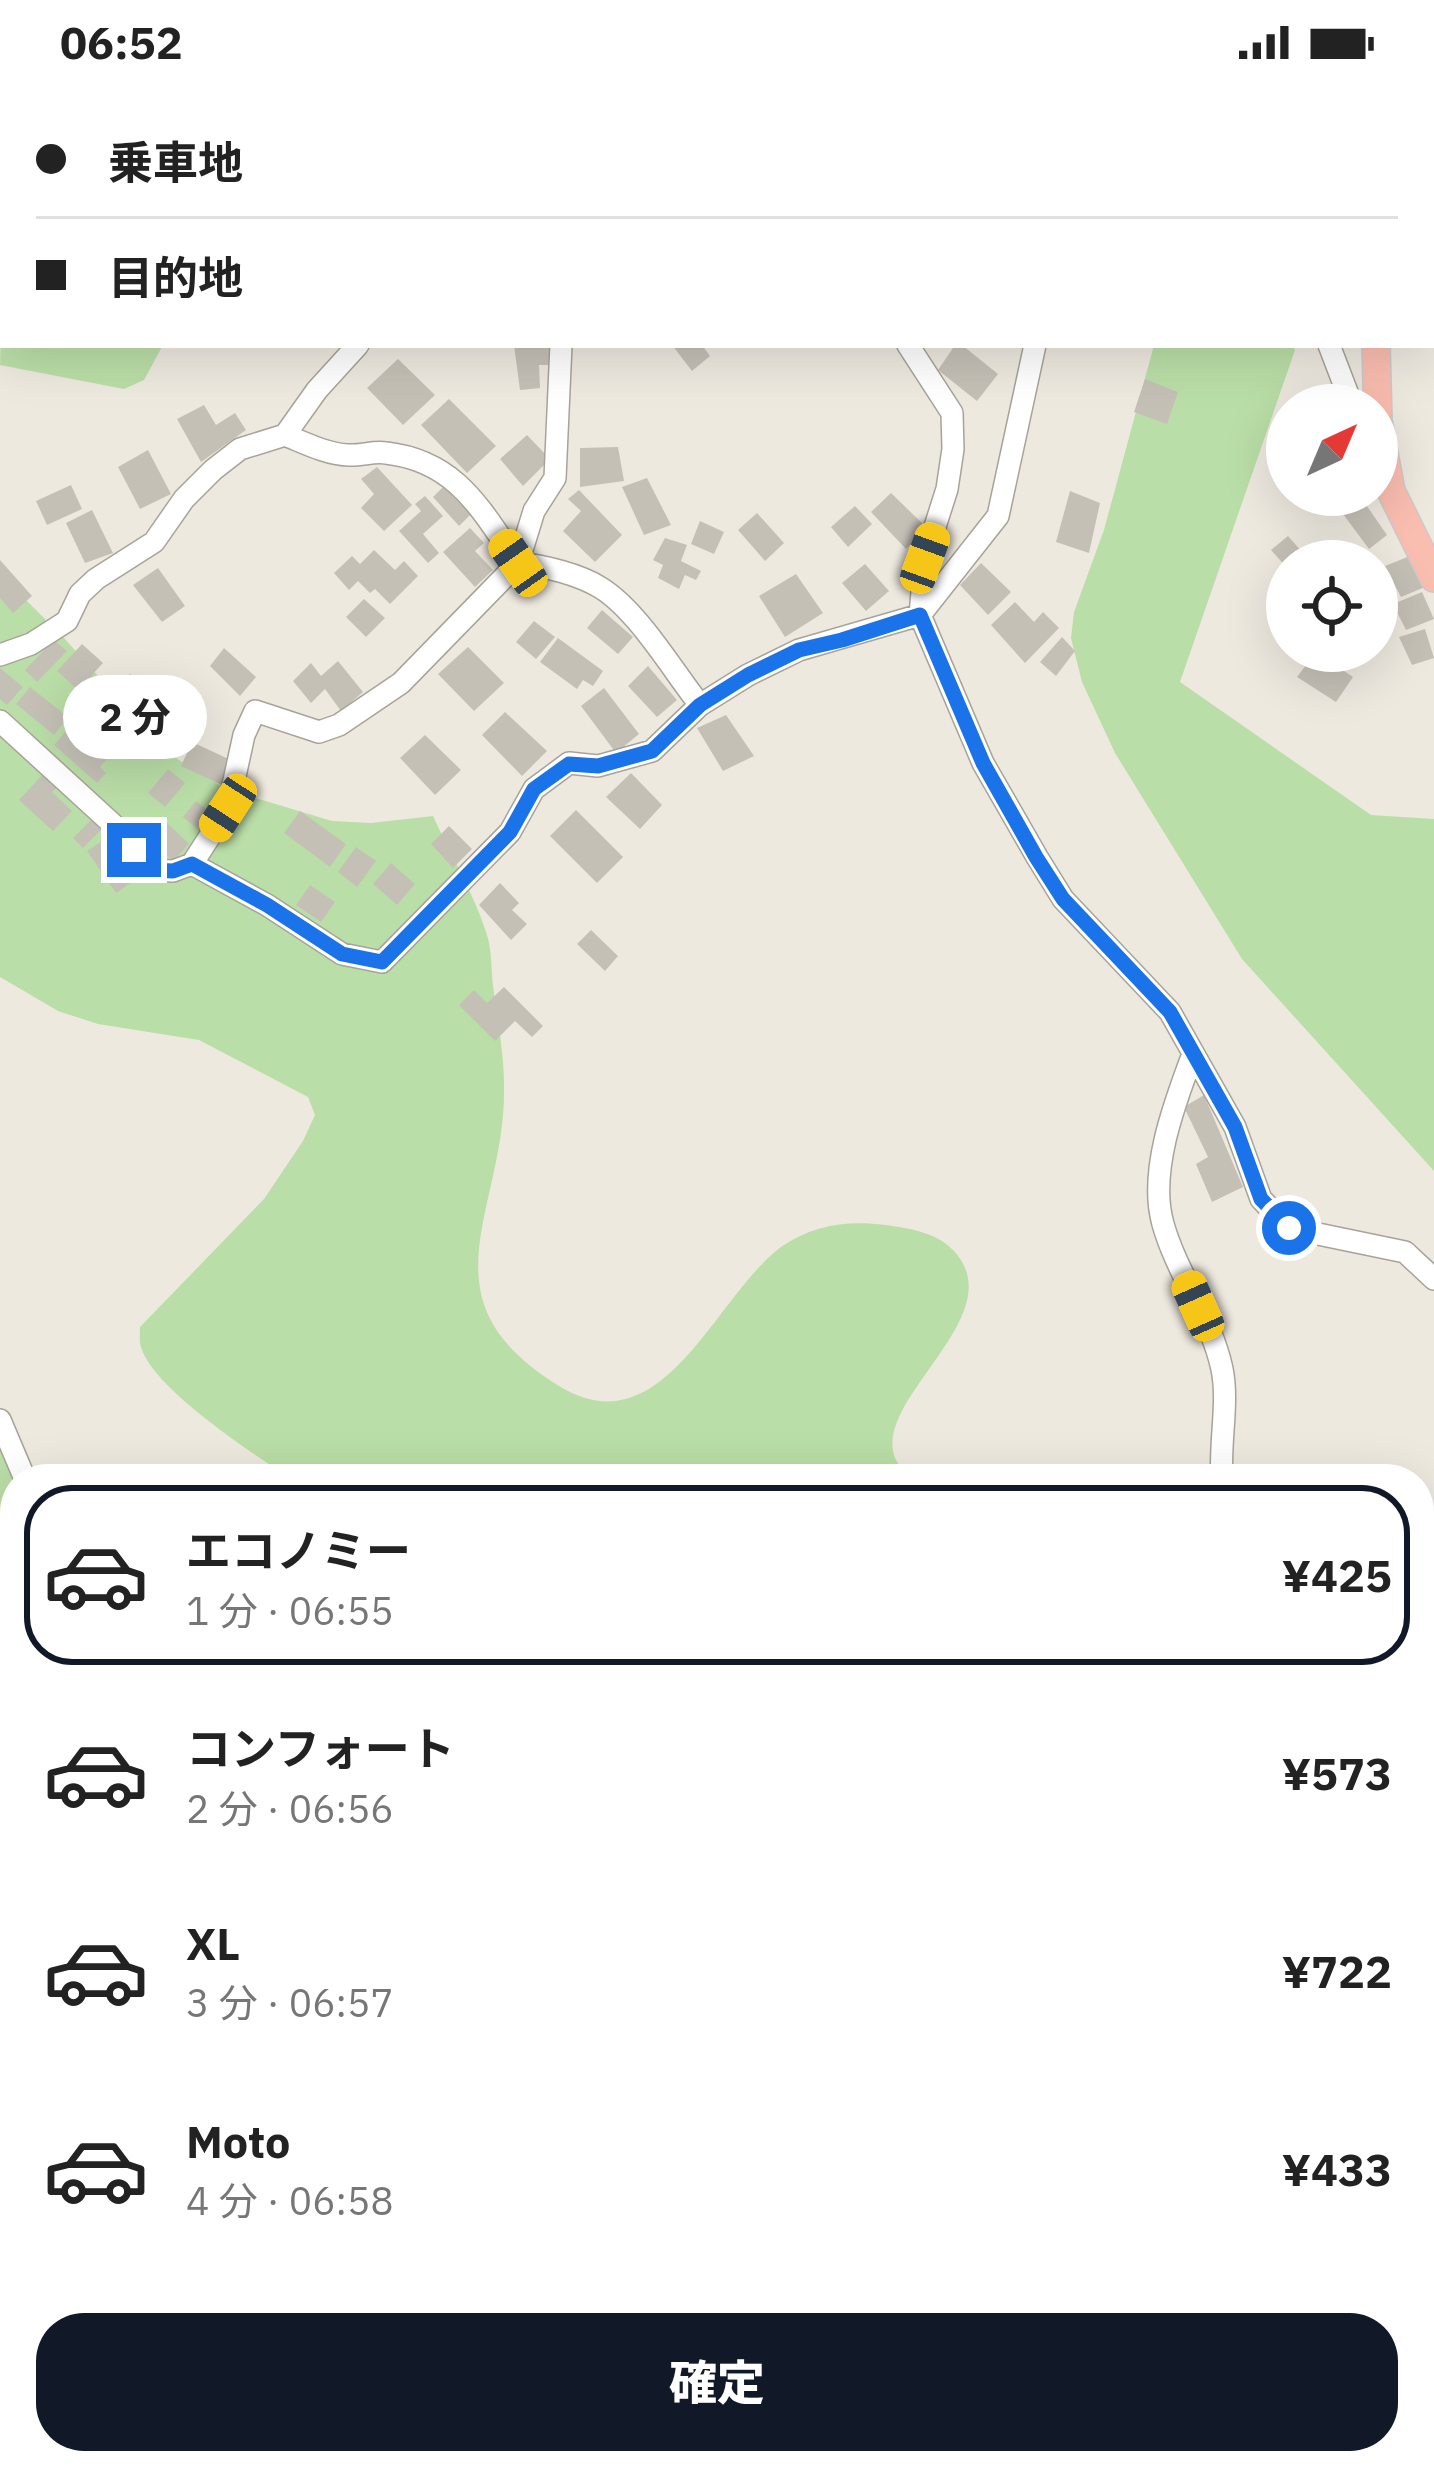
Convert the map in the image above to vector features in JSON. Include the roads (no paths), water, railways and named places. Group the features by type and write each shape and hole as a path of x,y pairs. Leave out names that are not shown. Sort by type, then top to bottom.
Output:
{"main road":[{"path":"1376,348 1378,421 1391,491 1434,578"}],"street":[{"path":"0,655 31,644 67,621 80,593 154,542 184,499 213,470 241,449 285,435 317,389 355,348"},
{"path":"0,721 118,829 150,870 173,871 192,864 228,808 244,734 255,711 319,732 339,725 401,683 518,563 533,511 555,478 561,348"},
{"path":"910,348 952,413 950,469 925,558 920,615 983,763 1063,899 1170,1012 1235,1127 1261,1199 1289,1228 1405,1252 1434,1279"},
{"path":"1330,348 1344,384"},
{"path":"192,864 342,954 382,962 510,832 534,789 569,764 598,766 652,751 700,705 799,650 920,615 998,516 1033,354"},
{"path":"285,435 316,448 348,455 383,452 446,471 470,495 518,563 601,588 632,618 700,705"},
{"path":"1398,505 1422,550"},
{"path":"1193,1054 1170,1115 1161,1160 1162,1221 1214,1340 1223,1375 1222,1464"},
{"path":"0,1420 19,1464"}]}
